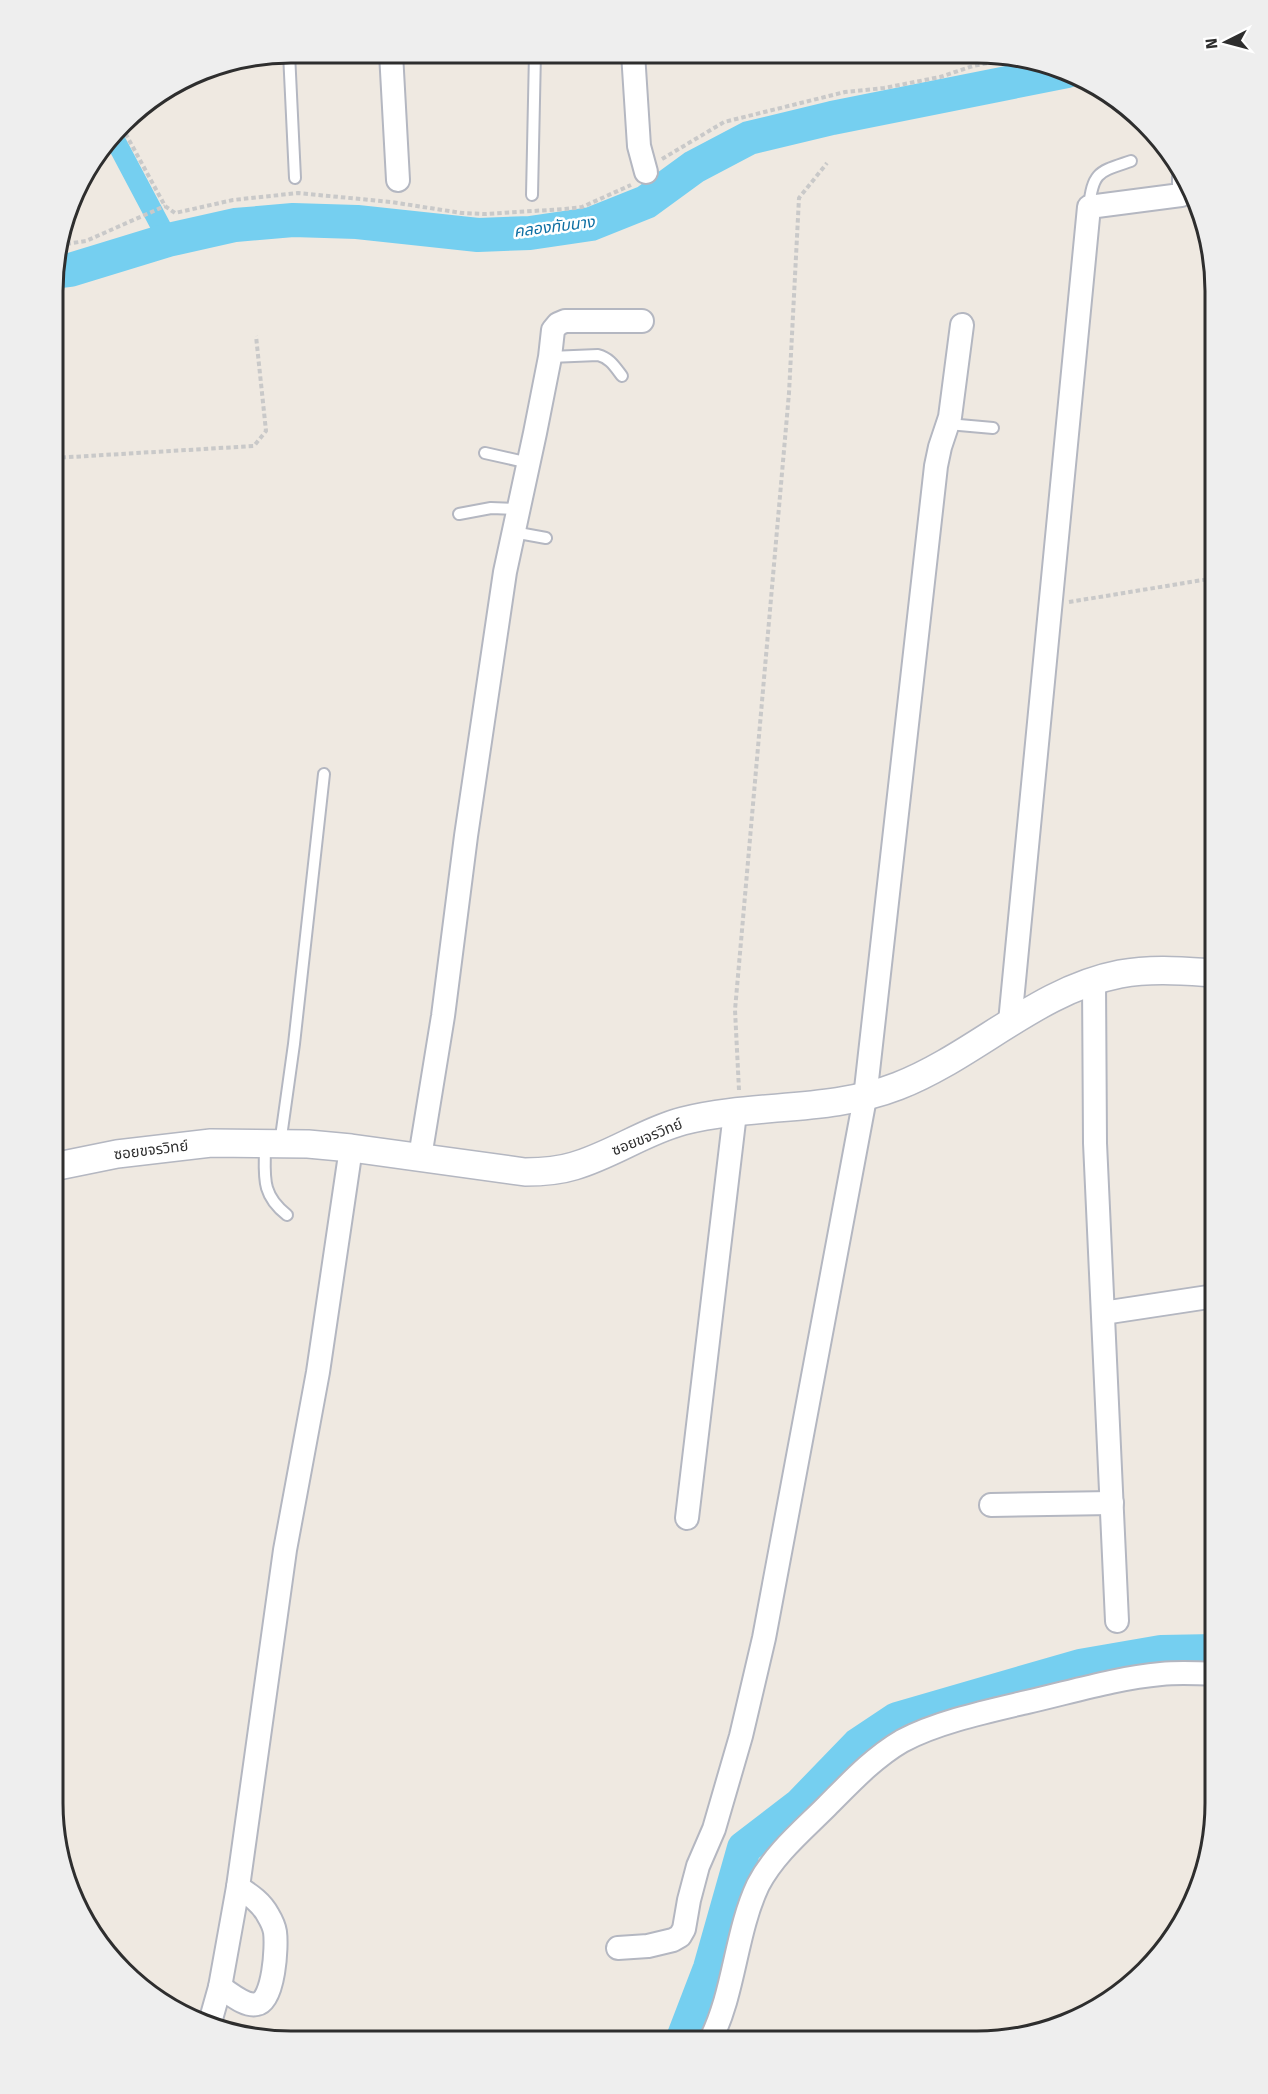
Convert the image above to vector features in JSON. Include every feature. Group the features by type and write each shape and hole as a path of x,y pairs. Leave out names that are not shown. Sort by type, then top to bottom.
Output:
{"street":[{"path":"392,63 398,180"},
{"path":"634,63 639,146 646,172"},
{"path":"1010,1022 1089,207 1181,195 1182,193"},
{"path":"420,1157 443,1016 466,836 505,572 550,357 553,330 565,321 642,321"},
{"path":"618,1948 648,1946 673,1940 680,1936 684,1929 698,1866 714,1828 738,1746 764,1638 865,1098 936,466 939,447 948,424 962,325"},
{"name":"ซอยขจรวิทย์","path":"63,1165 117,1154 212,1143 351,1148 525,1172 548,1172 573,1167 684,1121 737,1112 865,1098 899,1086 933,1070 1010,1022 1094,981 1119,974 1144,971 1205,974"},
{"path":"1094,981 1095,1143 1117,1622"},
{"path":"687,1518 737,1112"},
{"path":"211,2016 220,1987 238,1887 285,1550 318,1372 351,1148"},
{"path":"1103,1313 1205,1298"},
{"path":"992,1505 1112,1503"},
{"path":"714,2031 752,1901 764,1876 796,1837 871,1763 886,1752 922,1733 983,1713 1139,1677 1178,1673 1205,1674"},
{"path":"220,1987 247,2003 255,2005 262,2003 268,1995 274,1959 274,1929 258,1901 238,1887"}],"lane":[{"path":"289,63 295,178"},
{"path":"532,195 535,63"},
{"path":"1089,207 1094,180 1100,173 1131,160"},
{"path":"550,357 598,354 614,364 622,376"},
{"path":"948,424 993,428"},
{"path":"485,453 528,463"},
{"path":"459,514 490,508 519,509"},
{"path":"513,532 546,538"},
{"path":"287,1215 275,1205 269,1195 265,1179 294,1044 324,774"}],"path":[{"path":"126,134 165,206 176,213 233,200 298,193 372,200 462,213 485,214 565,209 582,207 632,185 681,147 724,122 845,92 884,88 940,77 988,63"},
{"path":"737,1112 735,1010 789,393 799,198 827,163"},
{"path":"68,244 86,241 165,206"},
{"path":"63,457 254,446 266,431 256,336"},
{"path":"1051,605 1205,580"}],"waterway":[{"name":"คลองทับนาง","path":"64,271 168,240 235,225 293,220 357,222 478,235 530,233 591,224 646,202 694,167 749,138 832,118 1049,75"},
{"path":"117,144 168,240"},
{"path":"686,2031 710,1968 744,1848 800,1805 858,1745 897,1719 1080,1666 1161,1652 1205,1651"}]}
